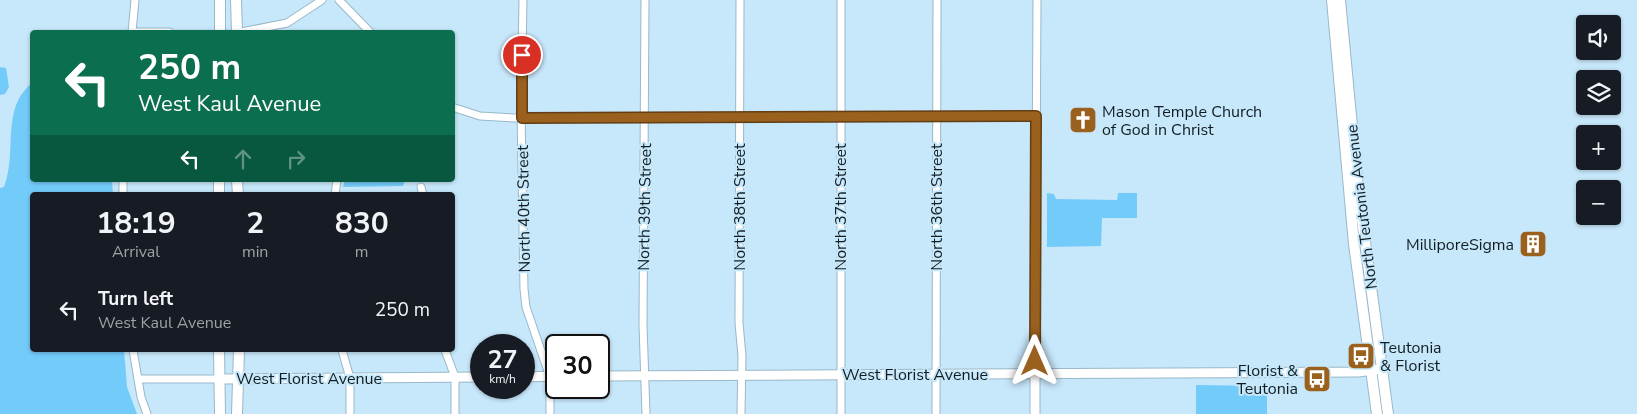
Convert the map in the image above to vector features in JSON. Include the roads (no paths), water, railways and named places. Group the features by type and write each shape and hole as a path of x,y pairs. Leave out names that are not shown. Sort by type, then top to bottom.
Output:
{"main road":[{"path":"220,0 220,30"},
{"path":"236,0 237,30"},
{"name":"North Teutonia Avenue","path":"1332,0 1354,244 1377,414"},
{"name":"North Teutonia Avenue","path":"1340,0 1355,164 1388,414"},
{"path":"219,352 220,414"},
{"path":"237,414 239,352"}],"street":[{"path":"132,30 135,0"},
{"path":"251,30 287,23 322,0"},
{"path":"339,0 368,30"},
{"name":"North 40th Street","path":"523,0 524,289 526,307 545,356"},
{"name":"North 39th Street","path":"645,0 643,325 646,414"},
{"name":"North 38th Street","path":"740,0 739,323 742,375 741,414"},
{"name":"North 37th Street","path":"841,0 841,414"},
{"name":"North 36th Street","path":"936,414 937,0"},
{"path":"1035,414 1037,0"},
{"path":"455,108 480,116 522,118 1036,116"},
{"path":"134,352 138,379 147,414"},
{"path":"343,352 350,378 350,414"},
{"path":"446,352 454,377 455,414"},
{"name":"West Florist Avenue","path":"610,376 1382,370"},
{"name":"West Florist Avenue","path":"138,379 470,377"},
{"name":"North 40th Street","path":"550,414 551,399"}],"place":[{"name":"Mason Temple Church of God in Christ","path":"1083,120"},
{"name":"MilliporeSigma","path":"1533,244"},
{"name":"Teutonia & Florist","path":"1361,356"},
{"name":"Florist & Teutonia","path":"1317,379"}]}
